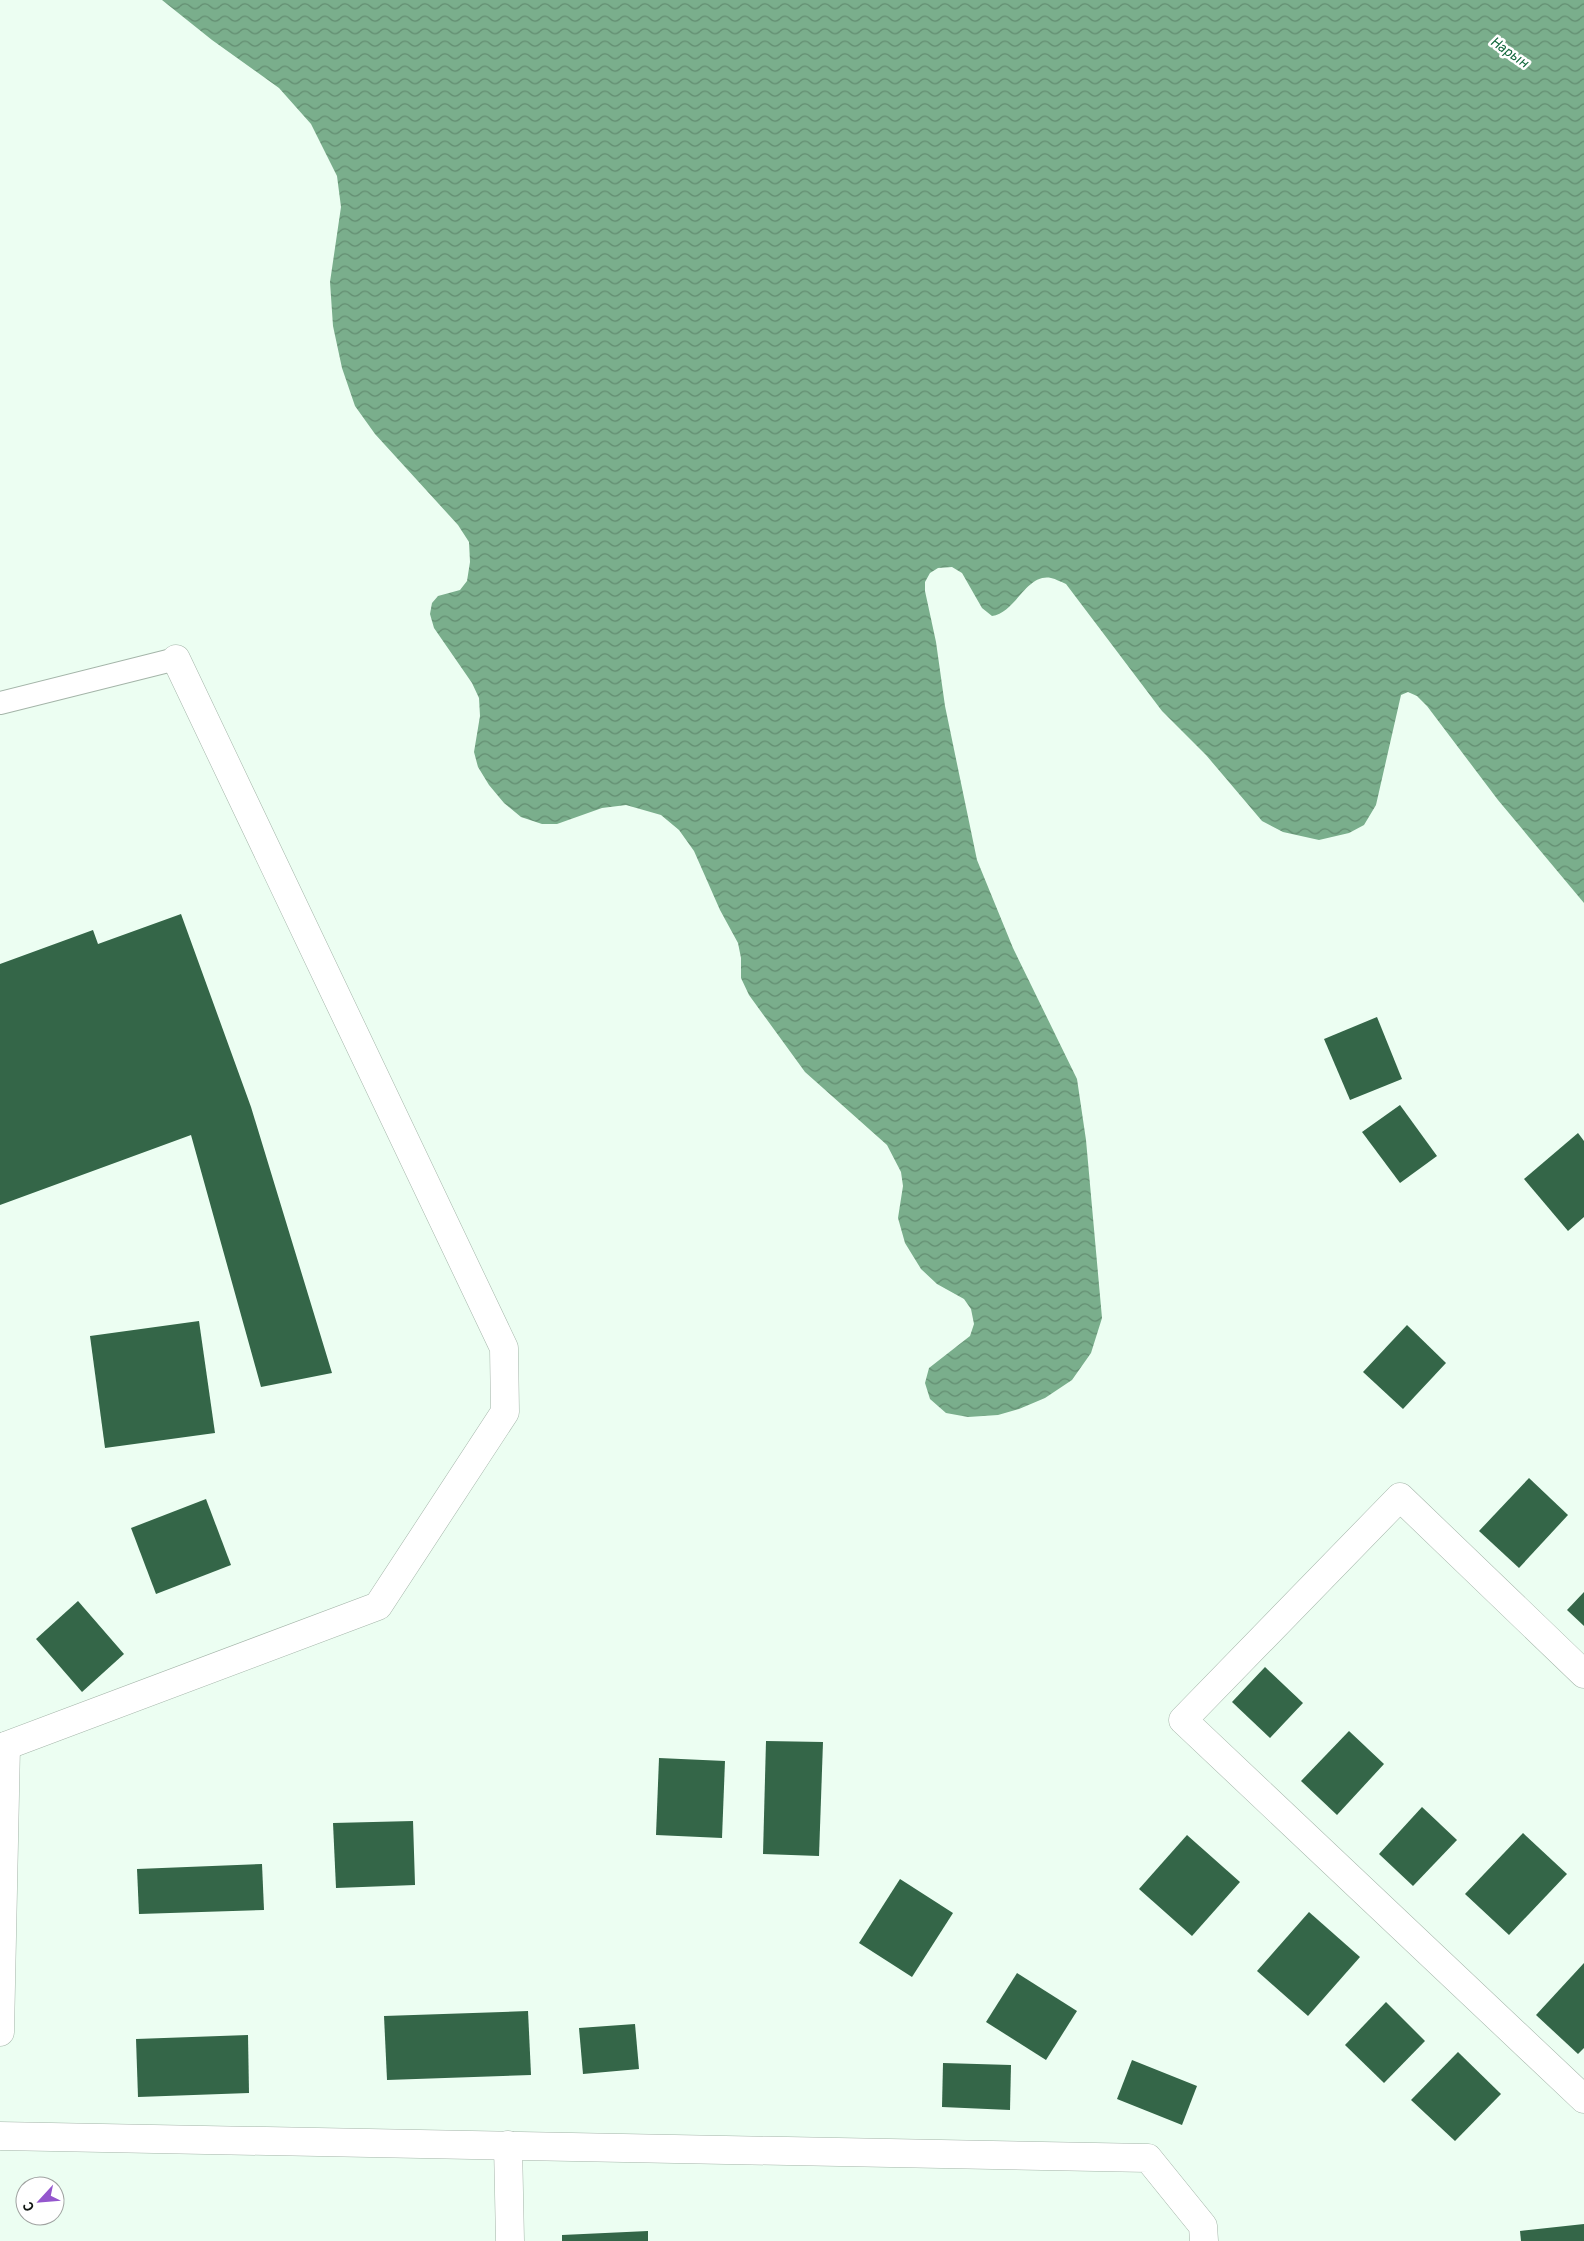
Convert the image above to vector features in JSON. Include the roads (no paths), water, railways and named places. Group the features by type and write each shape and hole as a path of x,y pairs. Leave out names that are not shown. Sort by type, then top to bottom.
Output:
{"street":[{"path":"0,2032 3,1747 378,1606 504,1412 504,1348 176,659"},
{"path":"1584,1674 1400,1498 1183,1720 1584,2100"},
{"path":"0,2136 1148,2158 1203,2226 1204,2241"},
{"path":"508,2146 510,2241"}],"lane":[{"path":"0,703 176,659"}],"water":[{"name":"Нарын","path":"162,0 1584,0 1584,903 1498,800 1427,706 1417,696 1408,692 1401,695 1376,805 1364,825 1349,833 1319,840 1283,832 1262,821 1206,755 1162,711 1066,584 1053,578 1042,578 1035,581 1008,608 992,616 982,608 962,573 952,567 938,568 930,573 925,582 925,591 936,642 945,706 977,860 1013,948 1077,1079 1086,1140 1102,1318 1091,1353 1072,1380 1045,1398 1019,1409 998,1415 968,1417 946,1413 930,1399 925,1383 929,1368 970,1336 974,1324 971,1309 964,1299 937,1284 921,1269 905,1243 898,1218 903,1186 901,1172 887,1145 805,1072 749,995 741,978 741,958 738,943 720,910 694,851 679,830 661,815 626,805 602,808 557,824 542,824 521,817 504,803 489,785 478,767 474,752 480,716 479,698 472,683 434,628 430,614 432,603 438,596 460,590 467,581 470,562 469,542 458,525 375,434 355,406 342,368 333,326 330,282 341,207 337,176 311,124 279,88 212,40"}]}
